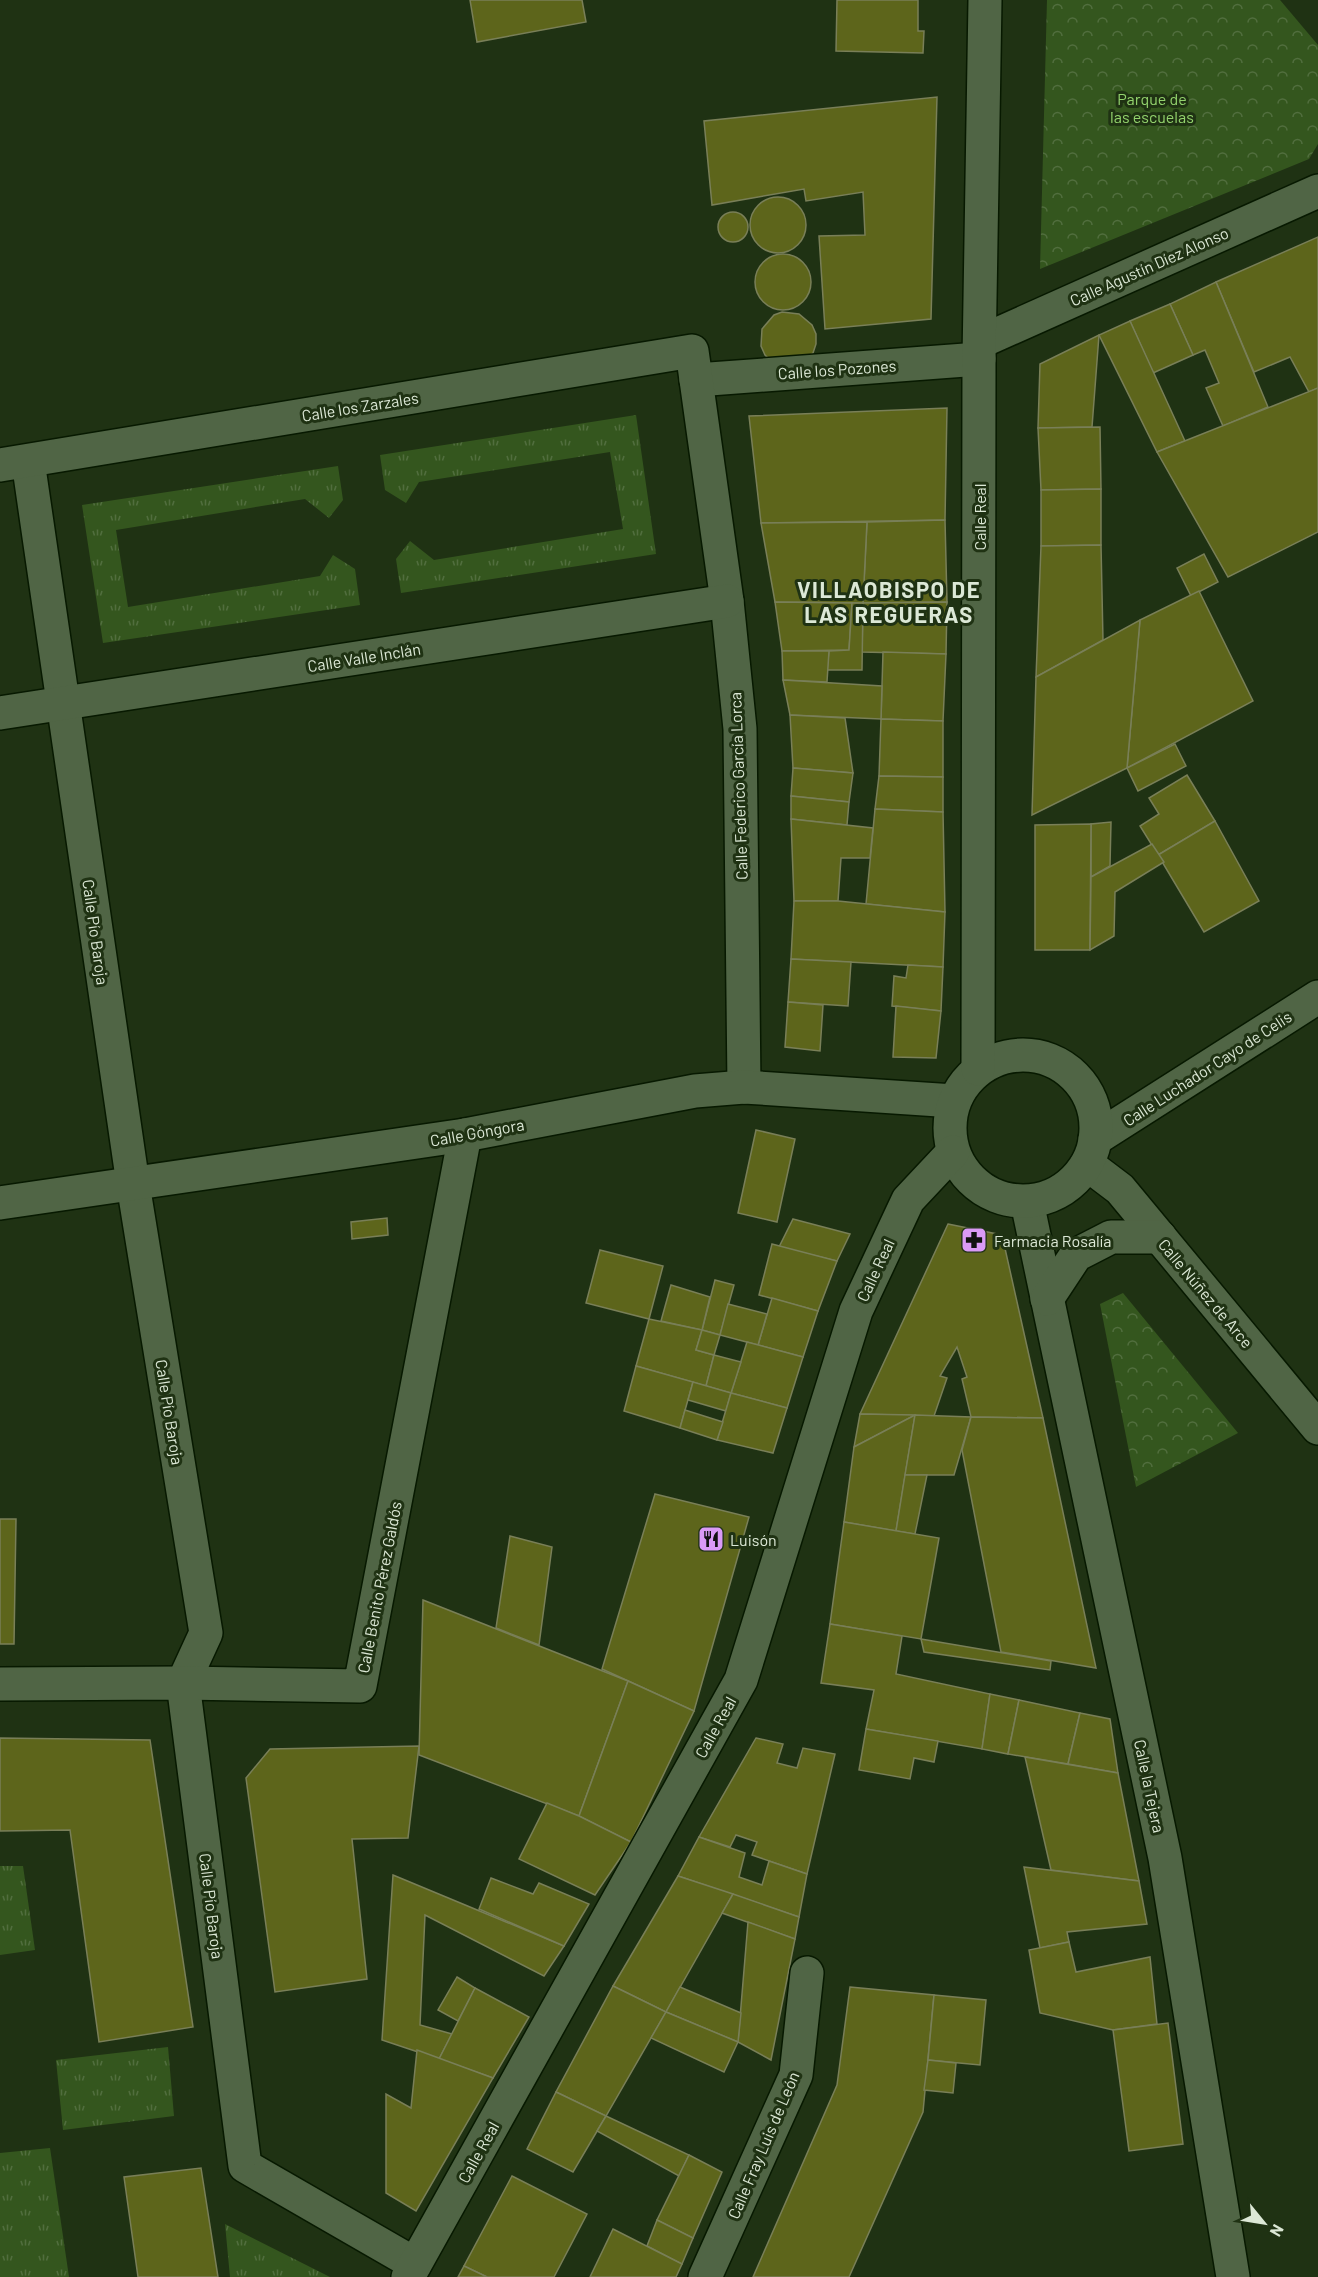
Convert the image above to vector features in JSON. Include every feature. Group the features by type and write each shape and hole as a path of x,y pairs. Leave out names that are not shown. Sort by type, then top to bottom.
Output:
{"street":[{"name":"Calle Real","path":"978,1070 980,351 985,0"},
{"name":"Calle Agustín Díez Alonso","path":"980,351 1318,191"},
{"name":"Calle los Zarzales","path":"14,463 692,351 696,380"},
{"name":"Calle los Pozones","path":"696,380 980,351"},
{"name":"Calle Federico García Lorca","path":"696,380 727,602 740,729 744,1087"},
{"name":"Calle Pío Baroja","path":"14,463 63,703 133,1184 206,1633 183,1683 245,2166 411,2270"},
{"name":"Calle Valle Inclán","path":"0,713 727,602"},
{"name":"Calle Luchador Cayo de Celis","path":"1091,1152 1318,997"},
{"path":"1025,1054 1049,1059 1071,1072 1087,1091 1095,1115 1091,1152 1072,1183 1050,1196 1027,1202 1003,1199 982,1189 964,1173 953,1152 949,1135 954,1101 964,1084 978,1070 1000,1058 1025,1054"},
{"name":"Calle Góngora","path":"0,1203 465,1135 695,1091 744,1087 954,1101"},
{"name":"Calle Benito Pérez Galdós","path":"0,1684 183,1683 360,1686 465,1135"},
{"name":"Calle Real","path":"411,2270 741,1680 855,1311 908,1200 953,1152"},
{"name":"Calle Núñez de Arce","path":"1091,1152 1318,1428"},
{"name":"Calle la Tejera","path":"1027,1202 1165,1858 1233,2277"},
{"path":"1047,1299 1076,1255 1111,1237 1160,1237"},
{"name":"Calle Fray Luis de León","path":"705,2277 796,2075 807,1973"}],"green space":[{"name":"Parque de las escuelas","path":"1047,0 1280,0 1318,45 1318,144 1309,159 1040,269"},
{"path":"636,415 656,554 401,593 396,559 410,541 434,560 623,529 610,452 419,482 406,503 385,490 380,455"},
{"path":"338,466 343,500 329,518 305,499 116,530 128,607 320,576 333,555 355,569 360,605 103,643 82,505"},
{"path":"1123,1293 1238,1433 1136,1487 1100,1304"},
{"path":"0,1866 23,1866 35,1950 0,1955"},
{"path":"168,2047 174,2116 63,2130 56,2060"},
{"path":"50,2148 69,2277 0,2277 0,2153"},
{"path":"225,2224 330,2277 230,2277"}],"building":[{"path":"470,0 582,0 586,22 477,42"},
{"path":"837,0 918,0 918,31 924,31 923,53 836,51"},
{"path":"937,97 931,319 825,329 819,236 865,235 863,192 806,201 804,189 712,205 704,121"},
{"path":"778,197 789,199 798,205 804,214 806,225 804,236 798,245 789,251 778,253 767,251 758,245 752,236 750,225 752,214 758,205 767,199"},
{"path":"733,212 744,216 748,227 744,238 733,242 722,238 718,227 722,216"},
{"path":"1318,237 1318,388 1309,392 1290,357 1254,372 1216,282"},
{"path":"783,254 794,256 803,262 809,271 811,282 809,293 803,302 794,308 783,310 772,308 763,302 757,293 755,282 757,271 763,262 772,256"},
{"path":"1216,282 1268,407 1223,426 1206,388 1219,383 1205,350 1193,355 1170,304"},
{"path":"1170,304 1193,355 1153,373 1130,321"},
{"path":"782,312 799,314 812,325 816,334 816,344 813,353 806,360 771,361 765,355 761,346 762,329 774,315"},
{"path":"1130,321 1185,441 1157,452 1099,335"},
{"path":"1099,335 1092,427 1038,428 1040,364"},
{"path":"1318,388 1318,532 1228,577 1157,452"},
{"path":"947,408 945,520 761,523 749,416"},
{"path":"1100,427 1101,489 1041,490 1038,428"},
{"path":"1101,489 1101,545 1041,546 1041,490"},
{"path":"945,520 947,602 863,603 867,522"},
{"path":"867,522 863,603 775,602 761,523"},
{"path":"1101,545 1103,640 1036,677 1041,546"},
{"path":"1204,554 1218,582 1191,596 1177,568"},
{"path":"1199,591 1253,701 1127,768 1140,620"},
{"path":"775,602 852,603 849,650 782,651"},
{"path":"947,602 946,654 862,652 863,603"},
{"path":"852,603 863,603 862,670 827,670 829,651 849,650"},
{"path":"1140,620 1127,768 1032,815 1036,677"},
{"path":"782,651 829,651 827,682 783,680"},
{"path":"883,652 946,654 943,721 881,719"},
{"path":"783,680 882,686 881,719 790,715"},
{"path":"790,715 845,718 853,773 793,768"},
{"path":"881,719 943,721 943,777 879,776"},
{"path":"1175,744 1186,766 1138,791 1127,768"},
{"path":"793,768 853,773 849,802 791,796"},
{"path":"1187,775 1215,821 1158,855 1140,826 1159,814 1149,798"},
{"path":"879,776 943,777 943,812 875,809"},
{"path":"791,796 849,802 847,825 791,819"},
{"path":"875,809 943,812 945,912 866,904"},
{"path":"791,819 873,828 870,858 841,858 838,901 794,901"},
{"path":"1215,821 1259,901 1204,932 1158,855"},
{"path":"1111,822 1110,866 1091,877 1091,824"},
{"path":"1091,824 1090,950 1035,950 1035,825"},
{"path":"1152,844 1164,862 1115,892 1114,936 1090,950 1091,877"},
{"path":"794,901 838,901 945,912 943,967 791,959"},
{"path":"791,959 851,962 848,1006 788,1002"},
{"path":"908,965 943,967 941,1011 892,1006 894,976 906,978"},
{"path":"788,1002 823,1005 820,1051 785,1047"},
{"path":"896,1006 941,1011 936,1058 893,1057"},
{"path":"756,1130 795,1139 777,1222 738,1213"},
{"path":"387,1218 388,1235 352,1239 351,1222"},
{"path":"793,1219 850,1234 837,1261 779,1247"},
{"path":"948,1224 1002,1235 1043,1418 971,1417 962,1379 967,1377 957,1347 940,1376 947,1378 934,1416 860,1414"},
{"path":"772,1244 837,1261 818,1311 759,1295"},
{"path":"600,1250 663,1266 649,1319 586,1303"},
{"path":"715,1280 734,1285 720,1335 702,1330"},
{"path":"671,1285 710,1297 702,1330 661,1321"},
{"path":"772,1298 818,1311 803,1357 758,1345"},
{"path":"728,1304 767,1314 758,1345 720,1335"},
{"path":"649,1319 702,1330 696,1350 714,1355 706,1386 636,1366"},
{"path":"702,1330 720,1335 714,1355 696,1350"},
{"path":"747,1342 803,1357 787,1408 731,1393"},
{"path":"714,1355 741,1362 731,1393 706,1386"},
{"path":"636,1366 693,1382 680,1428 624,1411"},
{"path":"693,1382 731,1393 726,1411 688,1400"},
{"path":"731,1393 787,1408 773,1453 717,1440"},
{"path":"685,1410 723,1422 717,1440 680,1428"},
{"path":"860,1414 915,1415 854,1447"},
{"path":"915,1415 896,1531 844,1522 854,1447"},
{"path":"915,1415 971,1417 954,1475 905,1475"},
{"path":"971,1417 1043,1418 1096,1668 1001,1652 962,1450"},
{"path":"905,1475 927,1475 915,1534 896,1531"},
{"path":"655,1494 749,1517 694,1711 602,1669"},
{"path":"0,1519 16,1519 14,1644 0,1644"},
{"path":"844,1522 939,1538 921,1639 830,1624"},
{"path":"510,1536 552,1547 539,1645 496,1628"},
{"path":"423,1600 628,1681 579,1816 419,1755"},
{"path":"830,1624 902,1636 896,1674 990,1694 982,1749 866,1729 874,1690 821,1683"},
{"path":"921,1639 1051,1661 1050,1670 924,1652"},
{"path":"628,1681 694,1711 631,1842 579,1816"},
{"path":"990,1694 1019,1700 1008,1754 982,1749"},
{"path":"1019,1700 1080,1713 1068,1764 1008,1754"},
{"path":"1080,1713 1110,1719 1118,1773 1068,1764"},
{"path":"866,1729 938,1741 934,1762 914,1758 910,1779 859,1770"},
{"path":"0,1738 150,1740 193,2027 99,2042 70,1830 0,1831"},
{"path":"756,1738 783,1744 777,1763 797,1768 803,1748 835,1754 807,1874 752,1855 757,1842 736,1835 730,1847 699,1837"},
{"path":"419,1746 408,1838 352,1839 367,1979 275,1992 246,1778 270,1749"},
{"path":"1025,1757 1118,1773 1139,1881 1051,1870"},
{"path":"547,1803 631,1842 595,1895 519,1859"},
{"path":"699,1837 745,1853 739,1877 762,1885 769,1861 807,1874 799,1917 678,1876"},
{"path":"1024,1867 1139,1881 1147,1924 1067,1932 1069,1942 1040,1948"},
{"path":"393,1875 564,1946 544,1976 425,1915 420,2025 452,2034 439,2059 382,2040"},
{"path":"678,1876 733,1894 666,2012 613,1986"},
{"path":"491,1878 533,1894 539,1883 589,1904 564,1946 479,1909"},
{"path":"733,1894 799,1917 795,1939 722,1913"},
{"path":"748,1922 795,1939 771,2060 738,2042"},
{"path":"1069,1942 1076,1972 1150,1957 1157,2024 1113,2030 1040,2013 1029,1950"},
{"path":"457,1977 475,1988 458,2021 438,2010"},
{"path":"613,1986 666,2012 606,2116 556,2092"},
{"path":"680,1987 741,2013 738,2042 666,2012"},
{"path":"850,1987 934,1995 923,2112 849,2277 753,2277 837,2085"},
{"path":"475,1988 529,2017 493,2078 439,2059"},
{"path":"934,1995 986,2000 980,2065 928,2060"},
{"path":"666,2012 738,2042 724,2072 651,2038"},
{"path":"1168,2023 1183,2144 1129,2151 1113,2030"},
{"path":"417,2050 493,2078 416,2211 386,2193 386,2094 411,2108"},
{"path":"928,2060 956,2063 953,2093 924,2090"},
{"path":"556,2092 606,2116 573,2172 527,2149"},
{"path":"606,2116 689,2155 679,2176 597,2131"},
{"path":"689,2155 722,2172 693,2238 657,2220"},
{"path":"201,2168 218,2277 138,2277 124,2177"},
{"path":"512,2176 587,2214 554,2277 487,2277 464,2266"},
{"path":"657,2220 693,2238 682,2264 647,2246"},
{"path":"613,2229 682,2264 676,2277 590,2277"},
{"path":"464,2266 487,2277 458,2277"}],"place":[{"name":"Farmacia Rosalía","path":"974,1240"},
{"name":"Luisón","path":"711,1539"}],"district":[{"name":"VILLAOBISPO DE LAS REGUERAS","path":"889,602"}]}
